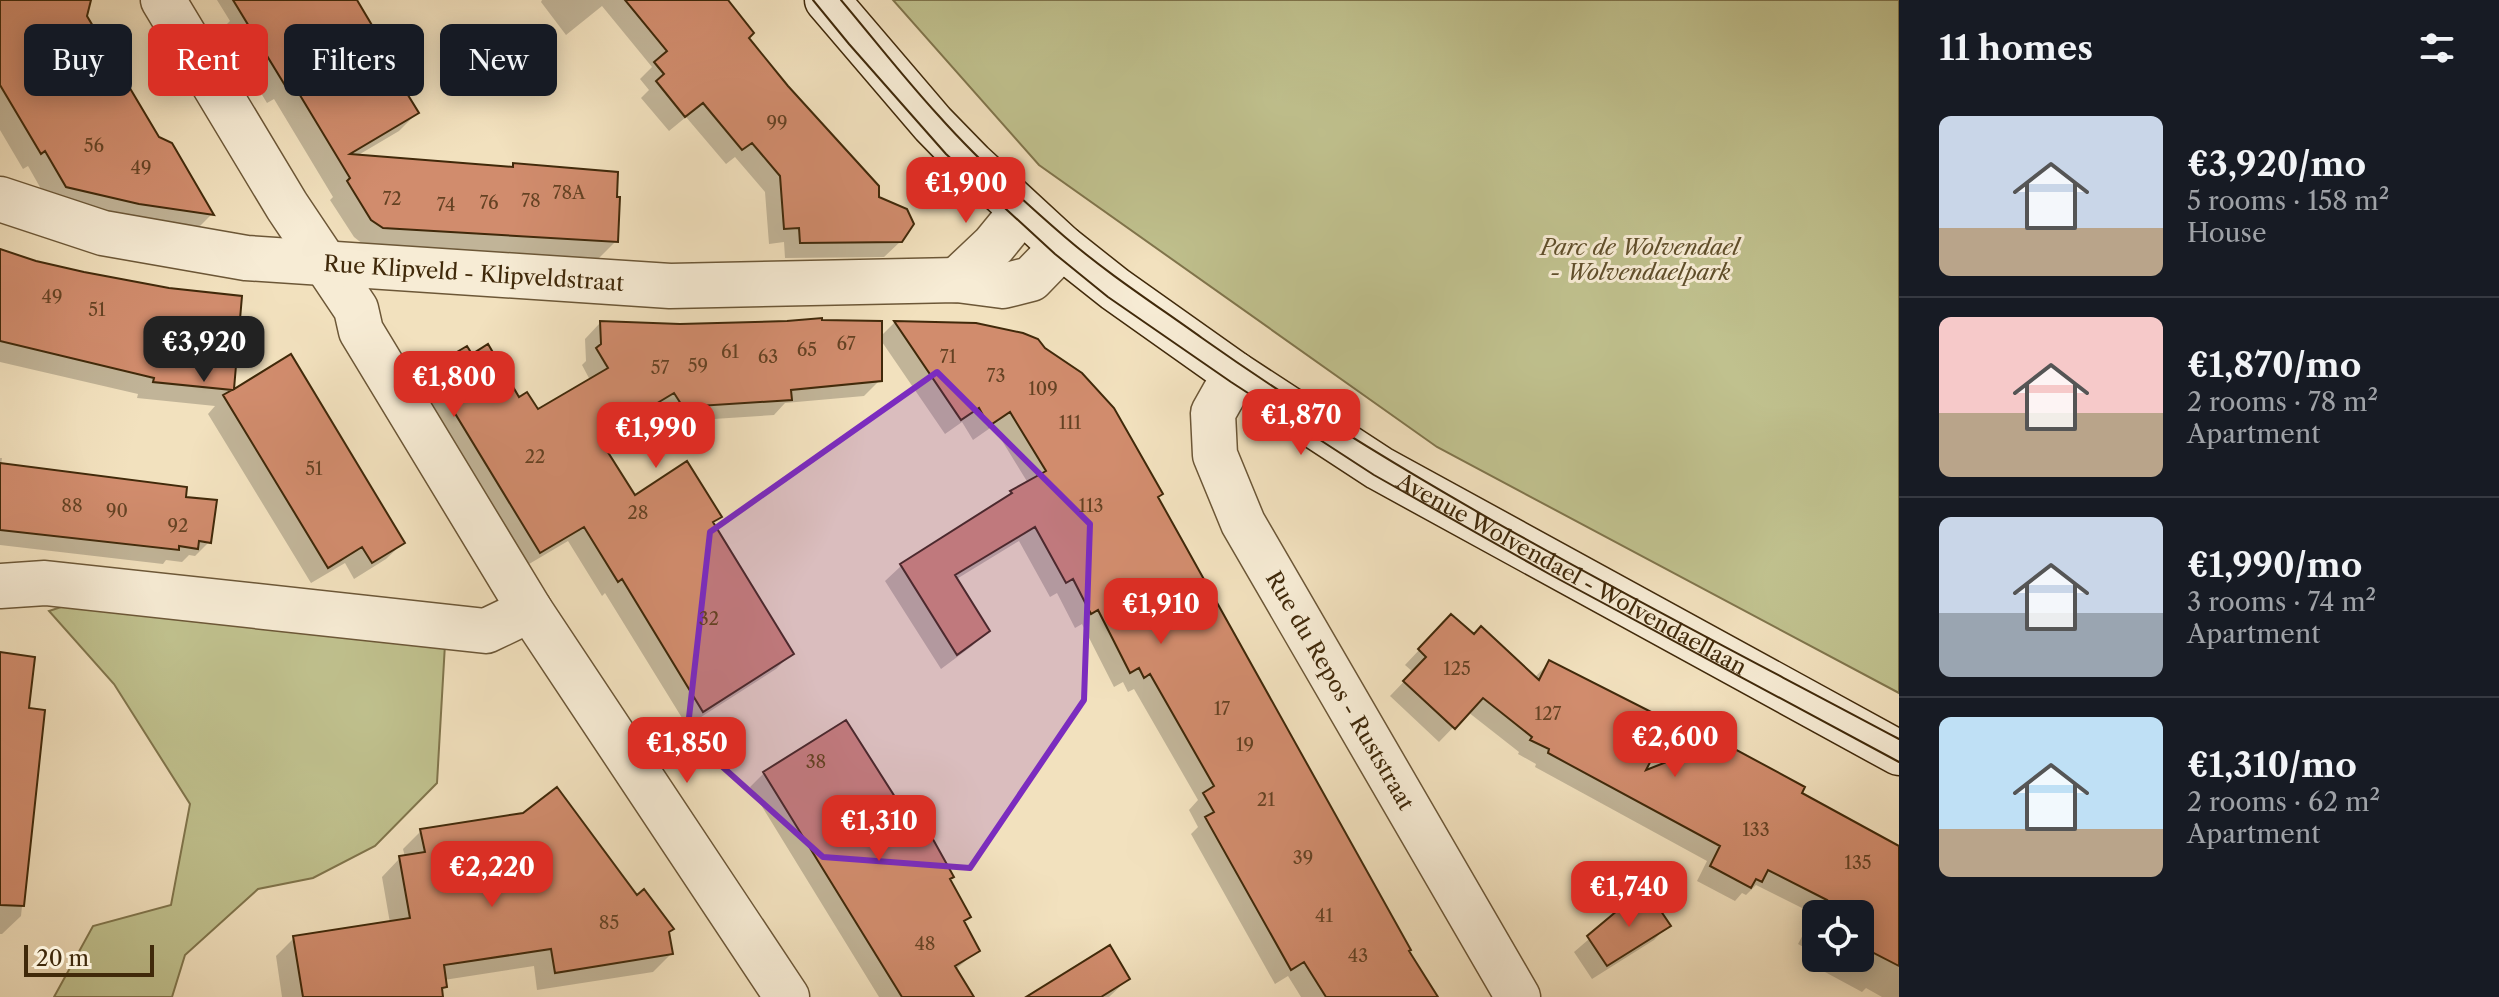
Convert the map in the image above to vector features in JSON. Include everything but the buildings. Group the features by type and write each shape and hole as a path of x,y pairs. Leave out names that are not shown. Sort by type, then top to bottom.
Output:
{"street":[{"path":"163,0 287,206 356,309 361,331 530,610 787,997"},
{"name":"Avenue Wolvendael - Wolvendaellaan","path":"827,0 933,124 1021,212 1115,289 1235,374 1379,468 1899,753"},
{"name":"Rue Klipveld - Klipveldstraat","path":"0,199 103,233 246,258 670,286 957,280 1003,286 1031,279 1062,247"},
{"path":"957,280 994,245 1021,212"},
{"name":"Rue du Repos - Ruststraat","path":"1235,374 1213,413 1215,455 1243,523 1518,997"},
{"path":"0,586 45,583 486,631 530,610"}],"highlighted area":[{"path":"937,372 1090,524 1084,700 970,868 823,857 687,735 710,532"}],"green space":[{"name":"Parc de Wolvendael - Wolvendaelpark","path":"893,0 1899,0 1899,693 1437,447 1039,165"},
{"path":"79,601 445,644 437,783 375,846 313,878 258,889 185,955 172,997 54,997 93,926 171,905 190,804 114,684 49,611"}],"tram line":[{"path":"813,0 946,154 1055,254 1108,297 1374,475 1551,575 1899,762"},
{"path":"841,0 925,101 1000,178 1081,251 1202,338 1285,395 1457,500 1632,598 1899,739"}]}
